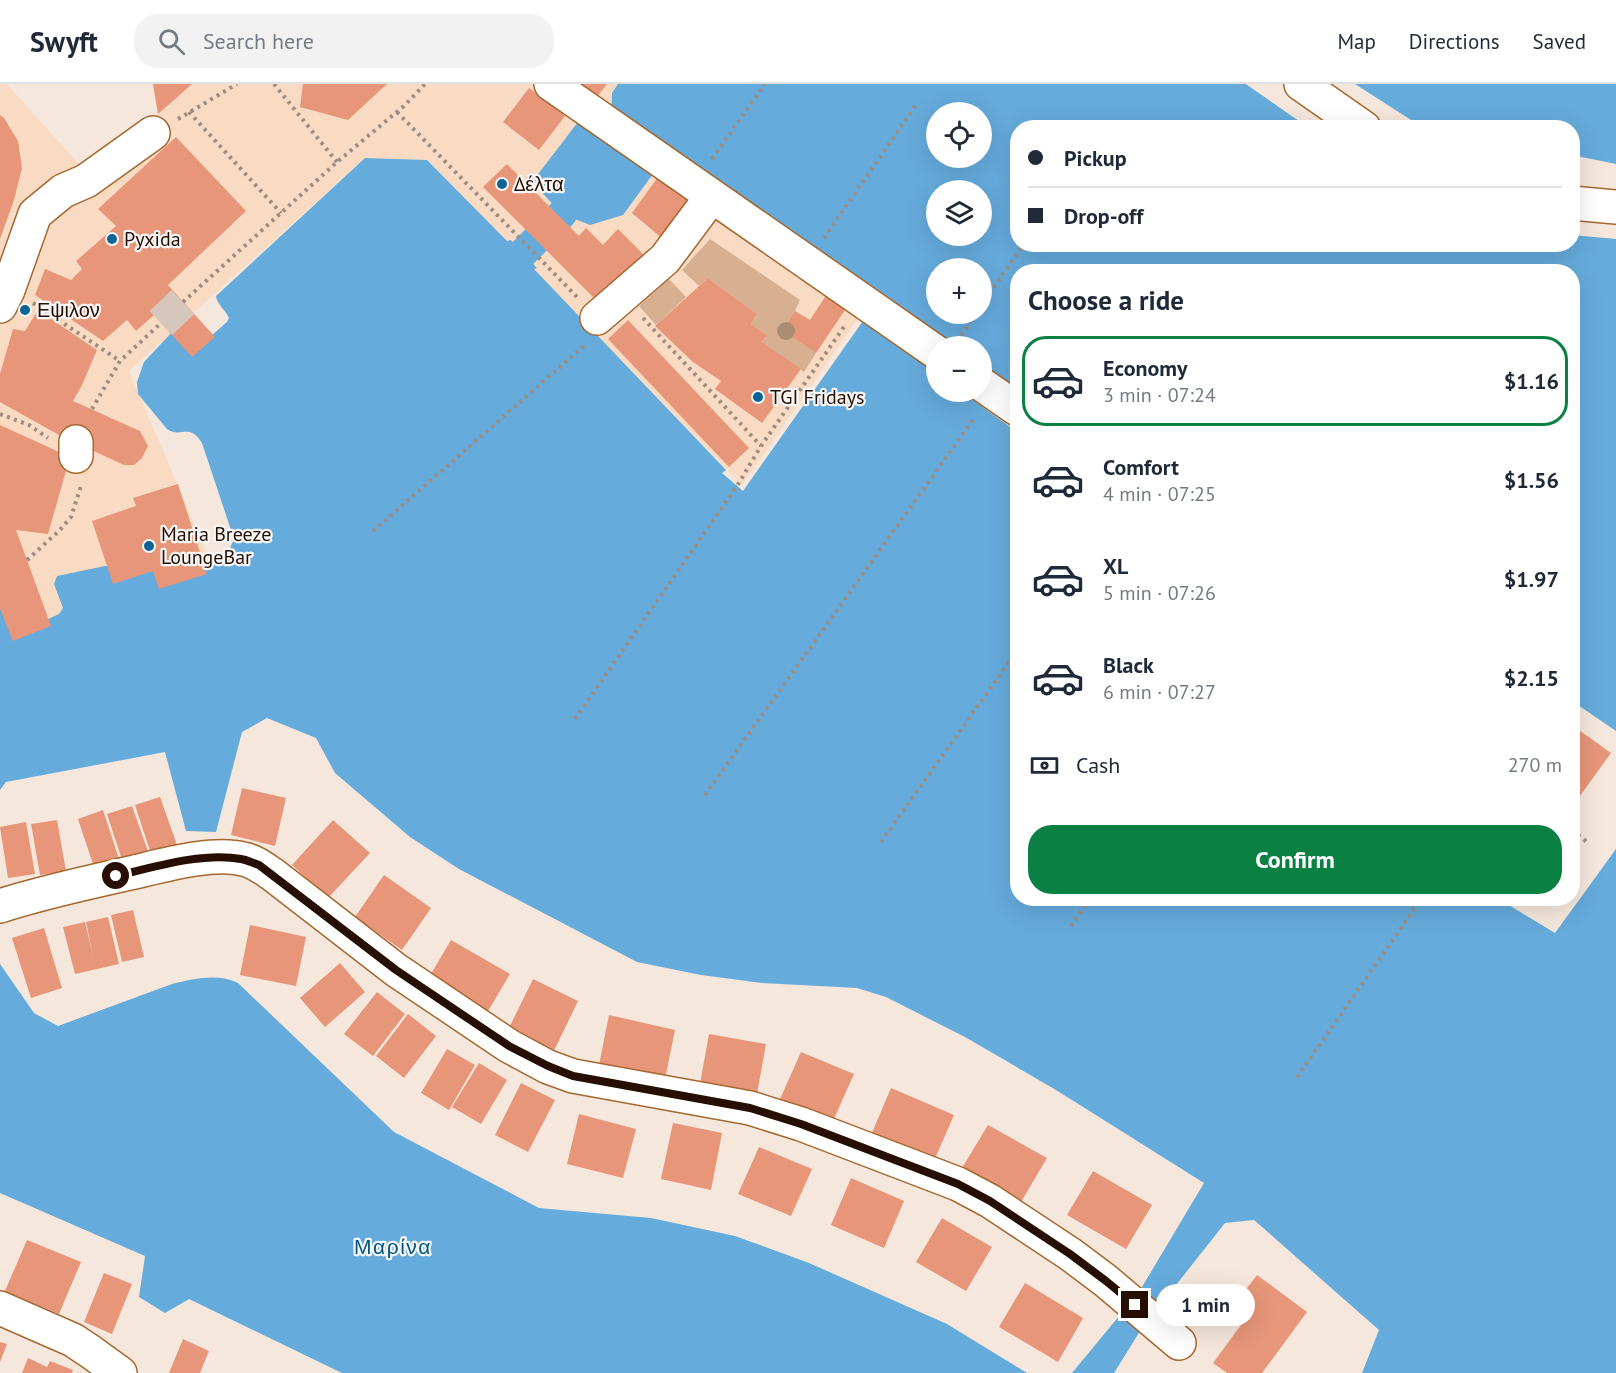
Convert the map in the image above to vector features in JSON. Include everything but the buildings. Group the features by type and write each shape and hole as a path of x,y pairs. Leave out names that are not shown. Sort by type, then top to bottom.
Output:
{"street":[{"path":"551,84 863,301 931,336"},
{"path":"1301,84 1353,120"},
{"path":"0,306 35,214 63,191 86,181 153,133"},
{"path":"593,330 622,296 665,259 712,196"},
{"path":"1580,204 1616,207"},
{"path":"992,392 1010,404"},
{"path":"0,906 38,894 181,861 224,857 243,859 259,865 272,874 405,976 509,1046 573,1076 750,1108 801,1124 958,1184 990,1201 1070,1254 1171,1336"},
{"path":"0,1308 73,1341 120,1373"}],"path":[{"path":"153,133 237,84"},
{"path":"274,84 337,162"},
{"path":"183,302 337,162 397,112 425,84"},
{"path":"711,162 765,84"},
{"path":"823,239 916,105"},
{"path":"189,112 281,213"},
{"path":"373,531 593,330 540,259 397,112"},
{"path":"992,290 1010,264"},
{"path":"622,296 760,446"},
{"path":"575,719 737,486 760,446 863,301"},
{"path":"33,303 120,361"},
{"path":"92,409 120,361 161,323"},
{"path":"956,336 967,324"},
{"path":"0,414 76,449 81,487 71,516 59,531 27,560"},
{"path":"705,795 975,416"},
{"path":"881,842 1010,661"},
{"path":"1580,836 1587,842"},
{"path":"1071,926 1085,906"},
{"path":"1297,1077 1416,906"}],"shaded area":[{"path":"0,84 7,84 75,160 90,172 158,114 153,84 619,84 605,108 875,294 742,485 427,160 365,158 129,371 218,580 25,630 0,598"},
{"path":"710,239 800,300 782,331 816,353 804,372 762,342 767,335 751,324 757,314 708,278 699,286 682,270"},
{"path":"669,279 686,297 656,325 639,306"}],"water":[{"path":"618,84 1246,84 1298,120 1010,120 1010,252 1580,252 1580,236 1616,239 1616,731 1580,706 1580,264 1010,264 1010,386 992,374 992,336 940,336 659,138 646,142 611,115 612,93"},
{"path":"1355,84 1616,84 1616,164 1580,157 1580,120 1411,120"},
{"path":"578,122 653,174 623,215 590,225 562,214 532,182"},
{"path":"365,158 427,160 507,241 511,240 537,268 534,269 726,470 722,473 743,491 863,321 926,366 926,402 976,402 1010,427 1010,906 1511,906 1555,933 1575,906 1580,906 1580,899 1616,849 1616,1373 1362,1373 1379,1330 1254,1220 1225,1223 1142,1328 1114,1373 1072,1373 1139,1292 1204,1183 1056,1090 965,1037 886,997 857,988 762,983 701,975 637,962 459,869 410,837 335,773 316,738 267,718 242,732 216,832 186,831 165,752 6,782 0,790 0,598 25,630 59,614 63,608 54,584 57,576 105,566 174,571 222,557 230,548 234,539 202,443 193,433 172,432 167,429 138,394 137,382 144,362 173,331 204,342 227,322 229,318 216,296"},
{"path":"0,964 34,1013 58,1026 172,984 214,978 238,983 394,1132 539,1208 651,1218 735,1236 809,1263 947,1324 1027,1373 342,1373 189,1299 165,1313 139,1297 145,1256 0,1193"}],"pier":[{"path":"1246,84 1251,84 1303,120 1298,120"},
{"path":"1352,85 1410,120 1404,120"}],"waterway":[{"path":"523,253 562,214"}],"tunnel":[{"path":"161,323 183,302"}],"place":[{"name":"Δέλτα","path":"502,184"},
{"name":"Pyxida","path":"112,239"},
{"name":"Εψιλον","path":"25,310"},
{"name":"TGI Fridays","path":"758,397"},
{"name":"Maria Breeze LoungeBar","path":"149,546"}],"district":[{"name":"Μαρίνα","path":"393,1247"}],"route":[{"path":"116,876 181,861 224,857 243,859 259,865 396,970 509,1046 548,1066 573,1076 750,1108 801,1124 958,1184 990,1201 1070,1254 1135,1305"}]}
